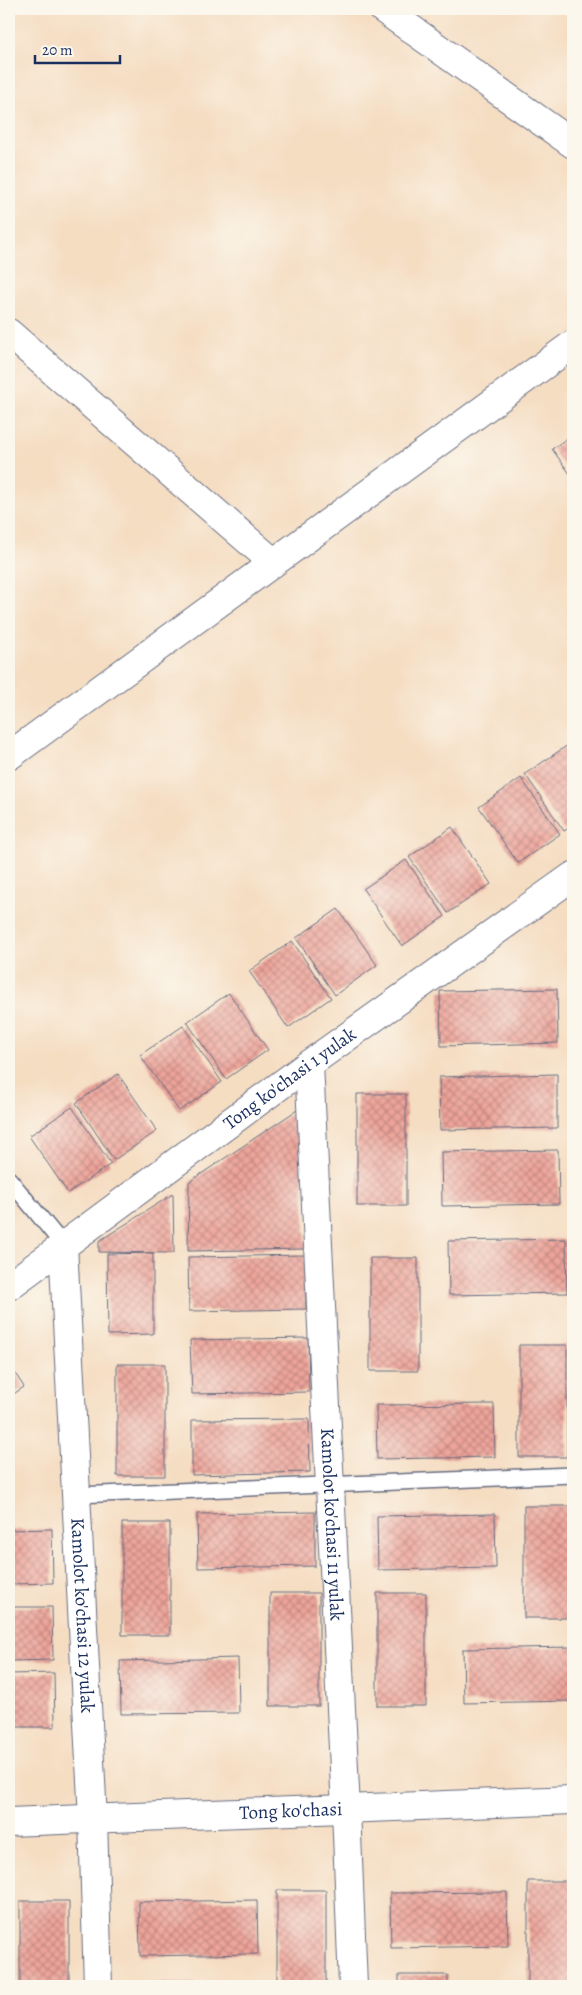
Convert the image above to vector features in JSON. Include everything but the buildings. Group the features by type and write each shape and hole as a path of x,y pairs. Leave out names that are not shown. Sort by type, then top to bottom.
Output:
{"street":[{"path":"384,9 573,144"},
{"path":"9,333 273,562"},
{"path":"9,756 573,344"},
{"name":"Tong ko'chasi 1 yulak","path":"9,1286 309,1064 573,876"},
{"name":"Kamolot ko'chasi 11 yulak","path":"309,1064 353,1986"},
{"name":"Kamolot ko'chasi 12 yulak","path":"63,1245 93,1819 98,1986"},
{"name":"Tong ko'chasi","path":"9,1822 573,1800"}],"lane":[{"path":"9,1179 63,1245"},
{"path":"76,1495 573,1475"}]}
